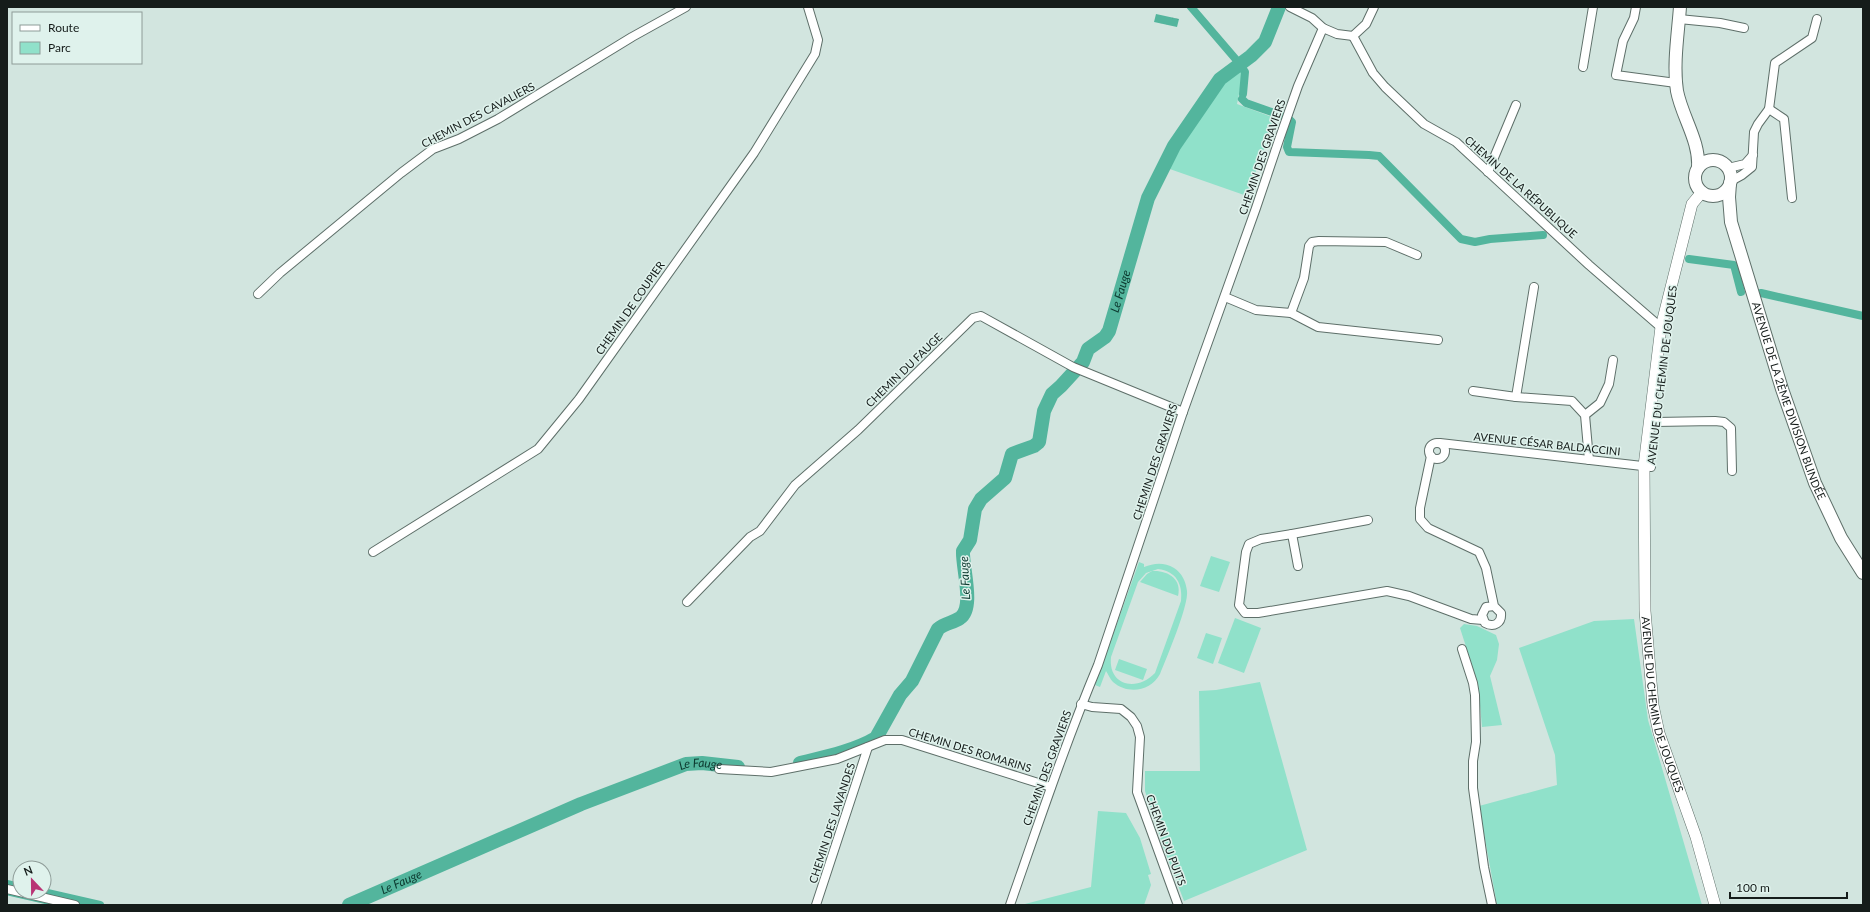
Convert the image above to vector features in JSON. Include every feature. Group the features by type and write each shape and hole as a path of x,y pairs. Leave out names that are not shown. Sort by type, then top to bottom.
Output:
{"main road":[{"path":"1680,13 1676,83 1678,96 1699,160 1695,178 1696,184 1723,207 1731,222"},
{"path":"1692,135 1701,151 1724,164 1728,168 1730,182 1729,197 1731,222"},
{"path":"1698,168 1705,162 1715,160"},
{"path":"1707,194 1723,192 1730,182"},
{"name":"AVENUE DU CHEMIN DE JOUQUES","path":"1707,194 1692,204 1663,329 1647,466 1644,545 1645,618 1653,705 1661,742 1682,796 1715,905"},
{"name":"AVENUE DE LA 2ÈME DIVISION BLINDÉE","path":"1731,222 1782,389 1810,470 1825,509 1840,538 1863,573"},
{"name":"AVENUE DU CHEMIN DE JOUQUES","path":"1647,466 1655,422 1663,329"},
{"name":"AVENUE DU CHEMIN DE JOUQUES","path":"1702,859 1709,905"}],"street":[{"name":"CHEMIN DES CAVALIERS","path":"258,294 280,273 401,173 433,149 459,139 498,119 632,37 686,7"},
{"name":"CHEMIN DE COUPIER","path":"373,552 538,449 579,399 757,148 815,54 818,40 808,7"},
{"path":"1290,7 1312,18 1323,28 1337,34 1353,36 1366,24 1374,7"},
{"path":"1583,67 1592,7"},
{"path":"1636,7 1634,18 1623,41 1616,75 1676,83"},
{"path":"1680,13 1744,28"},
{"path":"1730,182 1752,167 1754,132 1769,109 1775,63 1812,38 1818,19"},
{"name":"CHEMIN DES GRAVIERS","path":"1010,905 1051,787 1098,665 1183,412 1225,297 1298,86 1323,28"},
{"name":"CHEMIN DE LA RÉPUBLIQUE","path":"1353,36 1357,46 1373,73 1385,87 1424,124 1456,142 1589,265 1663,329"},
{"path":"1488,172 1516,105"},
{"path":"1769,109 1784,119 1792,198"},
{"path":"1728,168 1745,164 1752,155"},
{"path":"1291,313 1304,278 1309,246 1312,242 1386,242 1417,255"},
{"path":"1516,397 1534,287"},
{"path":"1225,297 1256,310 1291,313 1318,327 1438,340"},
{"name":"CHEMIN DU FAUGE","path":"687,602 750,537 760,531 795,485 858,430 973,318 981,316 1076,368 1183,412"},
{"path":"1585,415 1600,403 1609,384 1612,360"},
{"path":"1473,391 1516,397 1572,401 1585,415 1589,460"},
{"path":"1655,422 1724,422 1731,428 1732,471"},
{"path":"1368,520 1261,538 1249,544 1246,552 1239,605 1245,613 1258,613 1387,591 1409,596 1471,619 1483,620 1491,625 1497,624 1500,620 1500,610 1494,606 1486,568 1479,552 1428,528 1420,519 1420,508 1431,456 1430,447 1435,443 1440,443 1445,449 1444,455 1438,458 1431,456"},
{"name":"AVENUE CÉSAR BALDACCINI","path":"1440,443 1647,466"},
{"path":"1292,534 1298,566"},
{"path":"1483,620 1482,615 1484,610 1494,606"},
{"path":"1462,649 1473,683 1475,695 1476,742 1473,788 1484,867 1492,905"},
{"name":"CHEMIN DU PUITS","path":"1082,704 1092,707 1121,709 1131,717 1137,726 1140,737 1137,792 1178,905"},
{"name":"CHEMIN DES ROMARINS","path":"719,769 771,772 837,759 885,740 902,740 1051,787"},
{"name":"CHEMIN DES LAVANDES","path":"816,905 868,747"},
{"path":"7,889 75,905"}],"green space":[{"path":"1239,67 1243,74 1237,104 1275,118 1247,196 1164,167 1178,139 1219,81"},
{"path":"1211,556 1230,562 1219,592 1200,586"},
{"path":"1139,562 1144,564 1144,567 1159,564 1174,568 1179,572 1185,581 1187,598 1176,632 1160,674 1156,680 1139,689 1125,689 1113,682 1106,671 1100,687 1095,685","holes":["1158,569 1169,572 1177,579 1181,589 1181,601 1155,673 1140,683 1125,683 1119,680 1114,674 1111,667 1111,657 1138,582 1146,573"]},
{"path":"1152,571 1163,572 1176,580 1179,590 1178,596 1140,582"},
{"path":"1235,618 1261,628 1244,673 1218,663"},
{"path":"1634,619 1648,720 1702,905 1497,905 1479,806 1557,785 1555,755 1519,648 1594,621"},
{"path":"1464,624 1477,626 1496,635 1499,644 1497,660 1490,676 1502,725 1482,727 1478,684 1460,628"},
{"path":"1206,633 1222,638 1213,664 1197,658"},
{"path":"1119,659 1147,669 1143,680 1115,670"},
{"path":"1260,682 1307,850 1184,901 1163,846 1145,791 1145,771 1200,771 1199,691 1216,690"},
{"path":"1098,811 1126,813 1140,838 1151,874 1148,875 1151,885 1144,905 1021,905 1091,887"}],"water":[{"path":"1156,14 1179,19 1177,27 1154,22"}],"waterway":[{"path":"1191,7 1239,63"},
{"name":"Le Fauge","path":"800,763 849,750 876,738 900,695 912,681 938,629 943,625 957,620 964,613 967,606 967,587 963,551 970,540 975,509 981,499 1005,478 1012,454 1034,446 1039,442 1044,411 1052,394 1083,362 1088,349 1105,337 1109,331 1148,198 1174,146 1220,79 1251,56 1265,42 1279,7"},
{"path":"1241,66 1245,72 1243,94"},
{"path":"1242,99 1246,103 1283,116"},
{"path":"1289,119 1292,122 1287,147 1289,152 1379,156 1461,239 1475,242 1490,239 1543,235"},
{"path":"1689,259 1734,265 1741,292"},
{"path":"1761,293 1863,316"},
{"name":"Le Fauge","path":"349,905 581,804 686,764 702,763 738,767"},
{"path":"7,884 12,885"},
{"path":"7,894 55,905"},
{"path":"52,894 100,905"}]}
